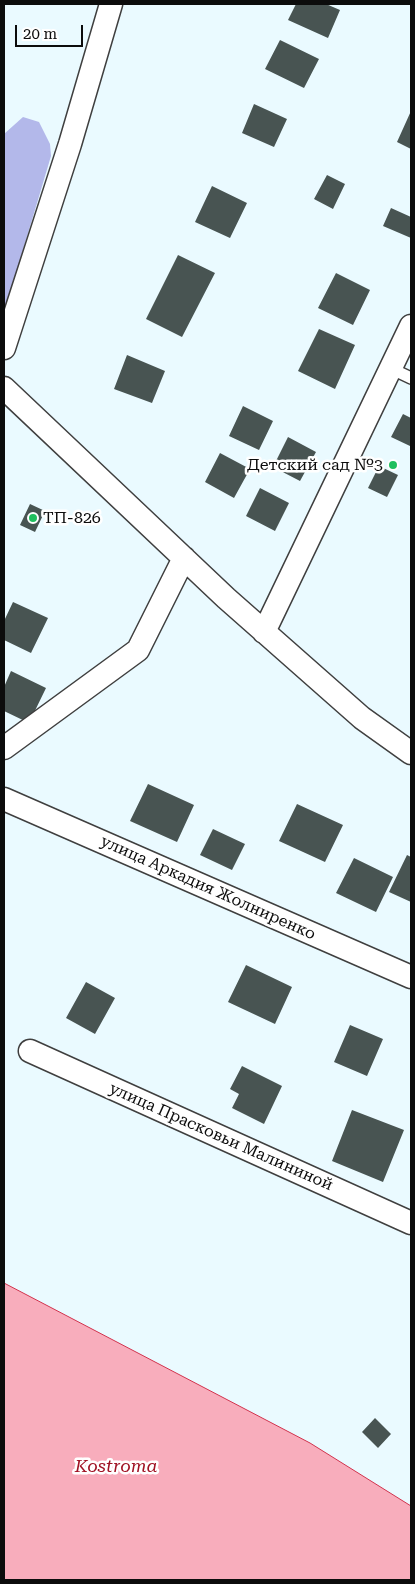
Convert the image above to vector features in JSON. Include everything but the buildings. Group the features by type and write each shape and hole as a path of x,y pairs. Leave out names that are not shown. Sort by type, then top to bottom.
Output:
{"street":[{"path":"4,348 70,144 111,4"},
{"path":"264,632 402,374 411,326"},
{"path":"4,388 264,632 362,718 411,753"},
{"path":"4,748 138,650 184,558"},
{"name":"улица Аркадия Жолниренко","path":"4,799 411,978"},
{"name":"улица Прасковьи Малининой","path":"30,1051 411,1224"}],"shaded area":[{"path":"23,117 39,122 50,144 51,156 4,314 4,134"}],"water":[{"name":"Kostroma","path":"4,1283 310,1443 411,1506 411,1580 4,1580"}],"place":[{"name":"Детский сад №3","path":"393,465"},
{"name":"ТП-826","path":"33,518"}]}
